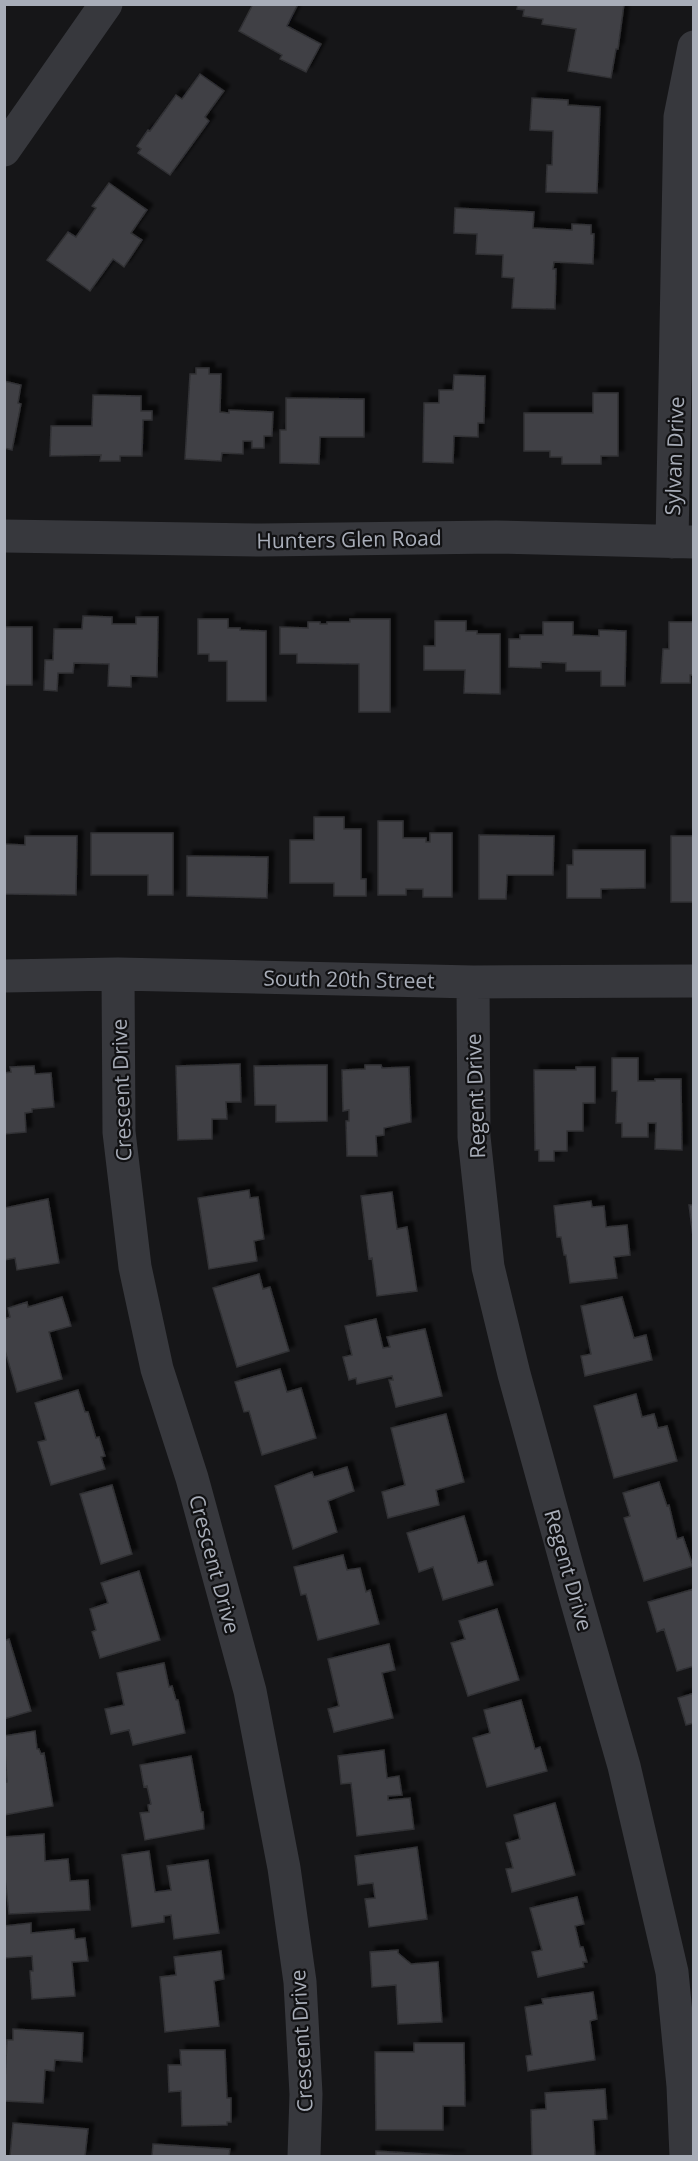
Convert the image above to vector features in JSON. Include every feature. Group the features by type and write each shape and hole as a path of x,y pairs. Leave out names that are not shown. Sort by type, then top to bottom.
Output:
{"street":[{"path":"4,150 106,4"},
{"name":"Sylvan Drive","path":"683,542 680,117 693,46"},
{"name":"Hunters Glen Road","path":"4,536 261,540 496,537 683,542"},
{"name":"South 20th Street","path":"4,976 118,974 473,982 693,981"},
{"name":"Crescent Drive","path":"118,974 119,1132 135,1267 156,1369 192,1478 250,1690 284,1868 300,1982 306,2094 304,2157"},
{"name":"Regent Drive","path":"473,982 474,1137 488,1267 514,1374 624,1766 672,1972 683,2086 686,2157"}],"building":[{"path":"253,4 298,4 287,26 321,44 306,72 280,59 282,55 239,31"},
{"path":"518,4 624,4 618,49 616,49 611,78 568,71 576,29 542,24 543,19 523,16 524,10 517,9"},
{"path":"200,74 224,91 205,117 209,121 170,175 138,153 141,149 137,146 176,95 182,99"},
{"path":"532,98 568,100 568,105 600,107 597,193 546,192 547,165 552,165 553,131 530,130"},
{"path":"109,183 147,210 131,233 142,240 124,267 113,259 90,291 47,260 68,232 76,237 96,208 92,206"},
{"path":"455,208 534,212 533,228 572,230 572,224 591,225 591,234 594,234 593,264 554,262 553,269 556,269 555,309 512,308 514,278 502,277 503,255 476,254 477,234 454,233"},
{"path":"196,368 209,368 209,374 221,374 220,412 229,413 229,410 273,412 272,436 264,436 264,448 252,448 252,441 243,441 243,454 222,453 221,461 185,459 190,374 196,374"},
{"path":"454,375 485,376 484,423 478,423 478,437 454,436 453,463 423,462 424,403 439,403 439,390 453,390"},
{"path":"4,381 21,385 18,403 21,404 12,450 4,448"},
{"path":"593,393 618,393 618,456 601,456 601,464 562,464 562,457 550,457 550,451 524,451 524,413 593,413"},
{"path":"93,395 141,396 141,411 152,411 152,420 143,420 142,456 120,456 120,461 100,461 101,455 50,456 51,426 92,426"},
{"path":"286,398 364,399 364,437 320,437 319,464 280,463 280,430 286,430"},
{"path":"83,616 112,617 112,624 136,624 136,617 158,617 157,677 131,676 131,687 108,686 109,664 74,663 73,673 58,673 57,691 44,690 45,660 53,660 54,629 82,629"},
{"path":"198,619 228,619 228,628 266,631 266,701 227,701 227,661 209,661 209,654 198,654"},
{"path":"350,619 390,619 390,712 359,712 359,664 297,663 297,654 280,654 280,627 308,628 308,622 327,624 327,622 350,622"},
{"path":"435,621 466,621 466,631 477,631 477,634 500,634 500,694 464,693 465,670 424,670 424,646 435,646"},
{"path":"543,622 573,622 573,635 599,636 599,630 626,631 625,686 601,686 601,671 566,671 566,663 541,662 541,668 509,667 509,639 520,639 520,635 543,635"},
{"path":"669,622 694,622 694,675 690,675 690,683 661,683 663,649 669,649"},
{"path":"4,627 32,627 32,685 4,685"},
{"path":"314,817 344,817 344,829 361,829 361,879 366,879 366,896 334,896 334,883 290,883 290,840 314,840"},
{"path":"378,821 403,821 403,838 426,838 426,842 430,842 430,833 452,833 452,897 423,897 423,889 406,889 406,895 378,895"},
{"path":"91,833 173,833 173,895 148,895 148,875 91,875"},
{"path":"479,835 554,836 553,875 507,875 506,899 479,899"},
{"path":"25,836 77,836 76,895 4,894 4,844 25,845"},
{"path":"671,836 694,836 694,902 671,902"},
{"path":"573,850 645,850 645,888 601,889 601,898 567,898 567,865 573,865"},
{"path":"187,856 268,857 267,898 187,896"},
{"path":"612,1058 638,1058 638,1081 681,1079 682,1150 655,1149 656,1123 648,1123 648,1137 622,1137 622,1123 616,1123 617,1091 612,1091"},
{"path":"240,1064 241,1102 226,1102 227,1119 212,1119 212,1139 178,1140 176,1066"},
{"path":"327,1065 327,1121 276,1122 276,1105 255,1105 254,1066"},
{"path":"365,1065 381,1065 382,1068 409,1067 411,1122 384,1128 384,1135 376,1136 377,1156 347,1156 346,1121 349,1121 349,1110 343,1111 342,1070 365,1069"},
{"path":"34,1066 35,1074 51,1073 54,1107 32,1109 32,1112 25,1113 26,1132 4,1134 4,1073 11,1072 10,1067"},
{"path":"576,1067 595,1067 595,1103 583,1103 583,1131 567,1131 567,1151 554,1151 554,1161 539,1161 539,1150 535,1150 534,1070 576,1070"},
{"path":"249,1190 250,1198 258,1197 264,1239 254,1241 257,1261 209,1269 198,1198"},
{"path":"392,1192 397,1229 407,1227 417,1291 377,1296 372,1258 369,1259 361,1196"},
{"path":"48,1199 59,1263 17,1270 15,1258 4,1260 4,1208"},
{"path":"591,1201 592,1207 604,1206 606,1227 627,1225 630,1255 614,1257 617,1278 570,1283 561,1237 557,1237 554,1206"},
{"path":"689,1205 694,1205 693,1237"},
{"path":"259,1274 263,1289 270,1287 289,1351 237,1367 213,1288"},
{"path":"62,1297 71,1326 49,1332 62,1379 17,1392 4,1347 4,1319 10,1317 8,1308 27,1302 28,1307"},
{"path":"622,1297 634,1338 646,1335 652,1360 585,1376 581,1356 591,1354 581,1306"},
{"path":"376,1319 383,1348 390,1347 387,1337 425,1329 442,1396 396,1407 389,1380 393,1380 392,1376 357,1384 356,1378 349,1380 343,1357 352,1355 345,1326"},
{"path":"280,1369 287,1392 301,1388 316,1438 262,1455 249,1411 244,1412 235,1382"},
{"path":"78,1390 96,1438 99,1437 105,1456 101,1457 105,1469 51,1485 38,1442 46,1440 35,1403"},
{"path":"636,1394 642,1417 654,1414 658,1428 667,1426 677,1461 614,1478 594,1406"},
{"path":"446,1414 464,1482 436,1490 439,1505 388,1518 382,1492 405,1485 391,1428"},
{"path":"347,1467 354,1491 328,1501 337,1532 293,1549 275,1486 312,1472 314,1477"},
{"path":"659,1482 667,1506 669,1505 677,1539 683,1537 693,1566 644,1581 624,1518 630,1516 623,1493"},
{"path":"112,1485 132,1554 101,1564 80,1494"},
{"path":"464,1516 478,1563 486,1561 493,1585 443,1600 433,1567 419,1572 407,1533"},
{"path":"343,1555 347,1570 360,1568 366,1592 370,1590 379,1624 318,1640 306,1594 301,1595 294,1567"},
{"path":"139,1571 160,1640 100,1658 92,1632 96,1630 90,1609 108,1603 101,1583"},
{"path":"694,1589 694,1666 677,1671 664,1629 657,1632 648,1602"},
{"path":"497,1609 519,1680 468,1696 451,1643 465,1639 459,1621"},
{"path":"9,1639 31,1711 4,1719 4,1641"},
{"path":"389,1644 395,1670 382,1673 393,1718 334,1732 328,1709 339,1706 328,1659"},
{"path":"164,1663 169,1687 172,1686 176,1700 178,1700 185,1733 133,1745 129,1730 111,1734 105,1709 124,1705 117,1673"},
{"path":"694,1693 694,1723 686,1725 678,1698"},
{"path":"521,1700 535,1749 540,1747 547,1771 487,1787 473,1738 490,1733 484,1710"},
{"path":"35,1731 37,1749 41,1754 44,1753 53,1806 4,1815 4,1783 7,1782 4,1736"},
{"path":"384,1750 387,1778 399,1776 402,1795 388,1796 388,1800 410,1798 414,1829 357,1836 351,1783 341,1784 338,1756"},
{"path":"191,1756 201,1812 203,1812 204,1829 145,1840 140,1813 149,1812 148,1805 151,1804 147,1786 144,1787 140,1765"},
{"path":"555,1803 575,1875 512,1892 506,1869 513,1868 506,1843 520,1839 514,1815"},
{"path":"44,1834 45,1861 68,1859 70,1881 88,1880 90,1910 9,1914 4,1868 4,1837"},
{"path":"417,1847 427,1919 369,1927 365,1899 375,1898 373,1883 358,1885 355,1856"},
{"path":"149,1851 155,1892 171,1890 167,1866 208,1860 219,1933 174,1939 171,1915 164,1916 164,1922 132,1927 122,1855"},
{"path":"577,1897 584,1924 575,1926 580,1947 583,1947 587,1962 583,1962 584,1967 538,1977 532,1952 542,1950 530,1908"},
{"path":"31,1923 31,1933 74,1929 75,1939 85,1938 88,1961 72,1962 75,1996 32,1999 30,1971 33,1971 32,1956 4,1958 4,1926"},
{"path":"398,1950 398,1953 411,1964 438,1962 442,2022 398,2024 396,1985 372,1987 370,1952"},
{"path":"221,1951 224,1979 214,1981 219,2026 165,2032 160,1977 176,1975 174,1957"},
{"path":"593,1992 597,2019 590,2021 595,2060 528,2071 526,2056 532,2055 525,2007 543,2004 542,1999"},
{"path":"13,2029 83,2033 82,2062 55,2060 54,2071 45,2070 43,2103 4,2101 7,2040 13,2040"},
{"path":"414,2043 464,2043 465,2106 443,2106 443,2130 376,2130 375,2052 414,2052"},
{"path":"180,2050 225,2050 227,2098 231,2098 231,2122 227,2122 227,2125 182,2126 181,2091 169,2092 168,2065 181,2065"},
{"path":"605,2089 607,2119 593,2120 595,2156 532,2156 531,2110 546,2109 545,2093"},
{"path":"13,2123 88,2129 85,2156 10,2156"},
{"path":"153,2144 230,2149 229,2156 152,2156"},
{"path":"376,2151 460,2156 376,2156"}]}
